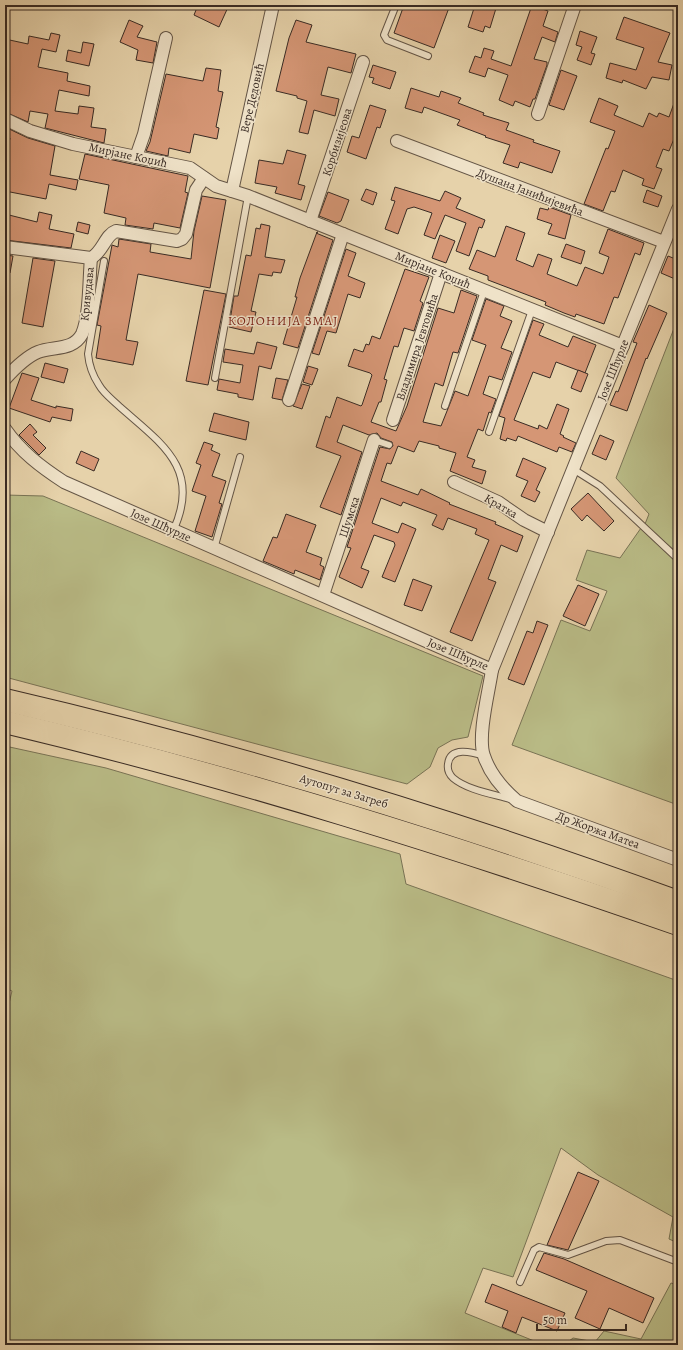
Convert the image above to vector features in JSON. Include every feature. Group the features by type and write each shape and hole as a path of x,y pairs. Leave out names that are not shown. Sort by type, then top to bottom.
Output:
{"highway":[{"name":"Аутопут за Загреб","path":"5,700 148,735 370,799 525,849 678,902"},
{"name":"Аутопут за Загреб","path":"5,722 174,765 386,826 508,865 678,924"}],"street":[{"name":"Вере Дедовић","path":"232,191 273,5"},
{"path":"538,114 575,5"},
{"path":"136,157 144,134 166,38"},
{"name":"Корбизијеова","path":"310,221 363,62"},
{"name":"Мирјане Коџић","path":"5,119 30,131 73,144 190,168 216,186 248,196 622,346"},
{"name":"Душана Јанићијевића","path":"397,141 664,242"},
{"path":"5,247 91,258 98,253 110,235 116,231 172,241 182,239 188,229 196,190 204,178"},
{"name":"Јозе Шћурле","path":"5,429 23,452 47,472 64,482 492,670 678,209"},
{"path":"289,400 343,234"},
{"name":"Кривудава","path":"5,379 32,355 42,351 66,347 76,341 81,335 86,316 91,258"},
{"name":"Владимира Јевтовића","path":"393,420 441,274"},
{"name":"Шумска","path":"323,595 374,440"},
{"name":"Кратка","path":"454,482 498,502 524,520 548,532"},
{"path":"492,670 484,724 484,756 502,786 517,801"},
{"name":"Др Жоржа Матеа","path":"517,801 678,860"}],"lane":[{"path":"396,5 384,35 387,40 428,56"},
{"path":"215,378 248,196"},
{"path":"104,261 88,354 89,364 99,386 162,445 177,463 182,484 182,505 179,518 173,531"},
{"name":"Мирјане Коџић","path":"445,406 484,291"},
{"path":"488,432 532,310"},
{"path":"374,440 390,445"},
{"path":"214,549 240,457"},
{"path":"573,469 600,486 678,559"},
{"path":"484,756 473,752 458,752 454,754 448,762 448,771 453,778 463,785 517,801"},
{"path":"520,1282 534,1250 539,1247 568,1255 606,1241 620,1240 678,1262"}],"green space":[{"path":"678,318 678,554 645,524 649,514 616,478"},
{"path":"5,495 43,496 483,676 468,737 452,740 438,748 430,767 407,784 5,677"},
{"path":"641,528 678,561 678,805 512,745 561,620 590,631 607,591 576,580 587,550 620,558"},
{"path":"5,746 106,768 400,854 406,884 678,981 678,1243 669,1239 673,1217 598,1175 561,1148 513,1277 483,1268 465,1313 544,1345 5,1345 5,1020 12,991 5,988"},
{"path":"671,1283 678,1285 678,1345 564,1345 573,1338 595,1342 604,1331 641,1339"}],"building":[{"path":"198,5 229,5 219,27 194,15"},
{"path":"404,5 450,5 434,48 394,33"},
{"path":"475,5 497,5 490,28 485,26 483,32 468,27"},
{"path":"532,5 548,11 543,26 558,32 555,42 542,37 534,59 547,62 535,99 533,99 530,107 515,101 513,106 499,100 508,75 488,68 485,77 469,72 475,56 481,58 484,48 494,51 491,59 511,66"},
{"path":"624,17 670,33 658,62 672,65 669,80 652,77 646,89 623,80 622,83 606,78 610,63 636,70 644,48 616,39"},
{"path":"129,20 143,26 137,37 157,42 153,63 136,60 138,50 120,42"},
{"path":"296,20 312,25 306,42 356,54 351,73 328,67 321,95 339,99 335,116 314,110 308,134 299,132 307,101 297,98 297,96 276,91 289,38"},
{"path":"580,31 597,37 591,53 595,54 591,65 577,60 582,47 576,45"},
{"path":"51,33 60,35 56,52 42,49 38,67 68,73 67,81 90,86 89,96 59,90 55,111 78,114 79,106 94,108 91,127 106,129 104,143 45,128 48,114 30,111 28,122 5,112 5,39 28,44 29,36 49,40"},
{"path":"83,42 94,44 89,66 66,61 68,50 81,53"},
{"path":"373,65 396,72 390,89 372,83 374,78 369,77"},
{"path":"206,68 221,70 218,91 223,92 216,127 219,128 217,139 194,134 190,153 169,148 168,156 146,151 150,142 166,74 203,81"},
{"path":"561,70 577,76 564,110 549,105"},
{"path":"411,88 439,97 441,91 461,98 458,103 484,113 483,115 509,123 506,130 534,140 533,142 560,151 552,173 520,162 518,168 503,163 510,145 485,137 486,136 457,125 460,120 424,107 422,113 405,108"},
{"path":"677,95 678,129 669,151 663,149 656,167 662,169 654,189 642,185 644,179 623,170 615,192 611,191 603,211 584,204 606,148 608,149 615,131 590,122 599,98 618,106 614,115 643,127 649,113 657,117 659,113 669,117"},
{"path":"370,105 386,110 380,128 377,127 366,159 347,152 352,136 359,138"},
{"path":"5,127 28,138 55,146 50,175 78,180 76,190 49,184 46,199 5,191 5,163 10,138 5,137"},
{"path":"287,150 306,155 298,184 305,186 301,200 275,193 277,187 255,183 259,160 283,164"},
{"path":"85,154 188,176 185,192 188,193 180,228 154,223 153,229 125,225 126,218 104,213 109,185 79,179"},
{"path":"395,187 440,201 445,191 461,198 456,208 485,220 482,228 479,227 469,256 456,251 466,223 445,215 435,239 424,235 432,213 414,207 407,209 398,234 385,229 395,201 391,200"},
{"path":"366,189 377,193 373,205 361,200"},
{"path":"647,190 662,196 658,207 643,202"},
{"path":"328,192 349,200 341,221 337,223 319,216"},
{"path":"202,196 226,200 210,288 138,274 126,340 138,342 133,365 96,358 101,326 97,325 112,245 118,247 119,239 151,244 150,252 191,259 194,231"},
{"path":"549,207 571,215 565,239 548,234 552,224 537,219 540,208 548,210"},
{"path":"39,212 52,215 49,229 74,234 71,248 5,240 5,214 37,222"},
{"path":"78,222 90,225 88,234 76,231"},
{"path":"261,224 270,226 265,257 285,260 281,273 273,272 272,276 259,274 251,311 256,312 251,332 229,327 234,296 238,296 246,255 251,256 256,228 260,229"},
{"path":"506,226 525,233 516,260 533,267 538,254 552,259 547,274 577,286 585,267 603,274 609,257 599,253 608,229 644,243 640,255 635,253 618,298 614,297 604,324 576,314 575,317 564,313 545,305 546,302 488,280 488,276 469,269 477,250 495,257"},
{"path":"317,233 333,240 298,348 283,344 297,297 295,297 300,278"},
{"path":"440,235 455,241 446,263 432,258"},
{"path":"566,244 585,251 581,264 561,257"},
{"path":"346,249 356,253 348,276 365,283 360,298 348,294 336,333 327,331 319,355 312,353"},
{"path":"5,255 13,256 10,273 5,272"},
{"path":"668,256 678,260 678,272 675,279 661,273"},
{"path":"33,258 55,261 43,327 22,323"},
{"path":"405,269 429,277 420,301 423,303 414,331 404,328 398,347 394,346 384,379 387,380 381,402 379,402 371,422 396,431 407,406 438,308 454,313 461,290 477,296 458,353 453,352 443,386 435,383 423,422 441,426 455,391 468,396 486,345 472,340 486,299 504,306 500,316 512,321 501,348 512,352 502,380 489,376 483,394 496,399 491,413 489,412 483,431 478,429 467,457 475,460 472,467 486,471 482,484 450,471 456,453 439,448 439,446 419,441 414,452 398,446 391,464 387,463 381,481 418,495 421,489 450,503 449,504 496,522 495,524 523,536 517,552 501,545 488,579 496,582 472,641 450,632 489,540 475,534 477,529 448,518 443,530 432,525 437,515 403,502 401,506 381,498 372,523 398,533 402,523 416,529 395,582 382,577 395,545 394,542 374,535 361,568 369,571 362,588 339,577 351,548 347,547 380,447 390,449 393,446 392,442 381,438 377,433 369,435 343,425 337,442 362,452 341,515 320,507 341,456 316,447 326,416 330,418 337,397 361,406 362,405 372,375 348,366 354,349 363,352 366,344 369,345 372,336 380,339"},
{"path":"204,290 226,294 208,385 186,381"},
{"path":"649,305 667,313 647,359 646,358 627,411 610,405 616,391 618,392 637,343 633,342"},
{"path":"533,320 544,324 539,335 568,347 573,336 596,345 585,373 556,362 550,378 533,372 514,420 538,429 539,425 547,429 557,404 569,409 560,434 576,443 572,452 559,447 557,452 518,436 516,441 507,438 506,441 500,439 505,418 499,416"},
{"path":"257,342 277,347 271,369 259,366 253,400 238,397 238,394 217,390 219,379 240,383 243,365 223,362 225,349 254,354"},
{"path":"45,363 68,369 64,383 41,377"},
{"path":"308,366 318,369 312,385 303,382"},
{"path":"578,370 588,374 581,392 571,388"},
{"path":"22,373 39,378 31,400 56,408 56,406 73,409 71,421 52,417 50,422 9,408"},
{"path":"276,378 288,380 282,400 272,398"},
{"path":"302,384 310,386 302,409 293,406"},
{"path":"214,413 249,422 246,440 209,431"},
{"path":"30,424 37,432 33,435 46,448 39,455 19,435"},
{"path":"600,435 614,441 606,460 592,454"},
{"path":"204,442 213,445 211,450 220,454 212,476 226,481 219,503 222,504 212,537 195,531 206,496 192,491 201,465 196,463"},
{"path":"81,451 99,459 94,471 76,463"},
{"path":"523,458 546,468 536,490 540,492 535,502 521,496 528,481 516,476"},
{"path":"588,493 614,521 604,531 587,515 582,521 571,509"},
{"path":"286,514 316,525 306,552 322,558 320,565 324,567 320,580 295,570 294,574 263,561 273,537 277,538"},
{"path":"413,579 432,586 422,611 404,605"},
{"path":"578,585 599,594 585,626 563,616"},
{"path":"537,621 548,625 524,685 508,679 527,631 533,633"},
{"path":"578,1172 599,1181 568,1250 547,1245"},
{"path":"544,1253 564,1259 654,1298 643,1323 609,1308 600,1329 575,1318 587,1291 536,1270"},
{"path":"492,1284 565,1313 557,1331 522,1317 516,1333 502,1327 508,1311 485,1302"}],"district":[{"name":"КОЛОНИЈА ЗМАЈ","path":"283,320"}]}
